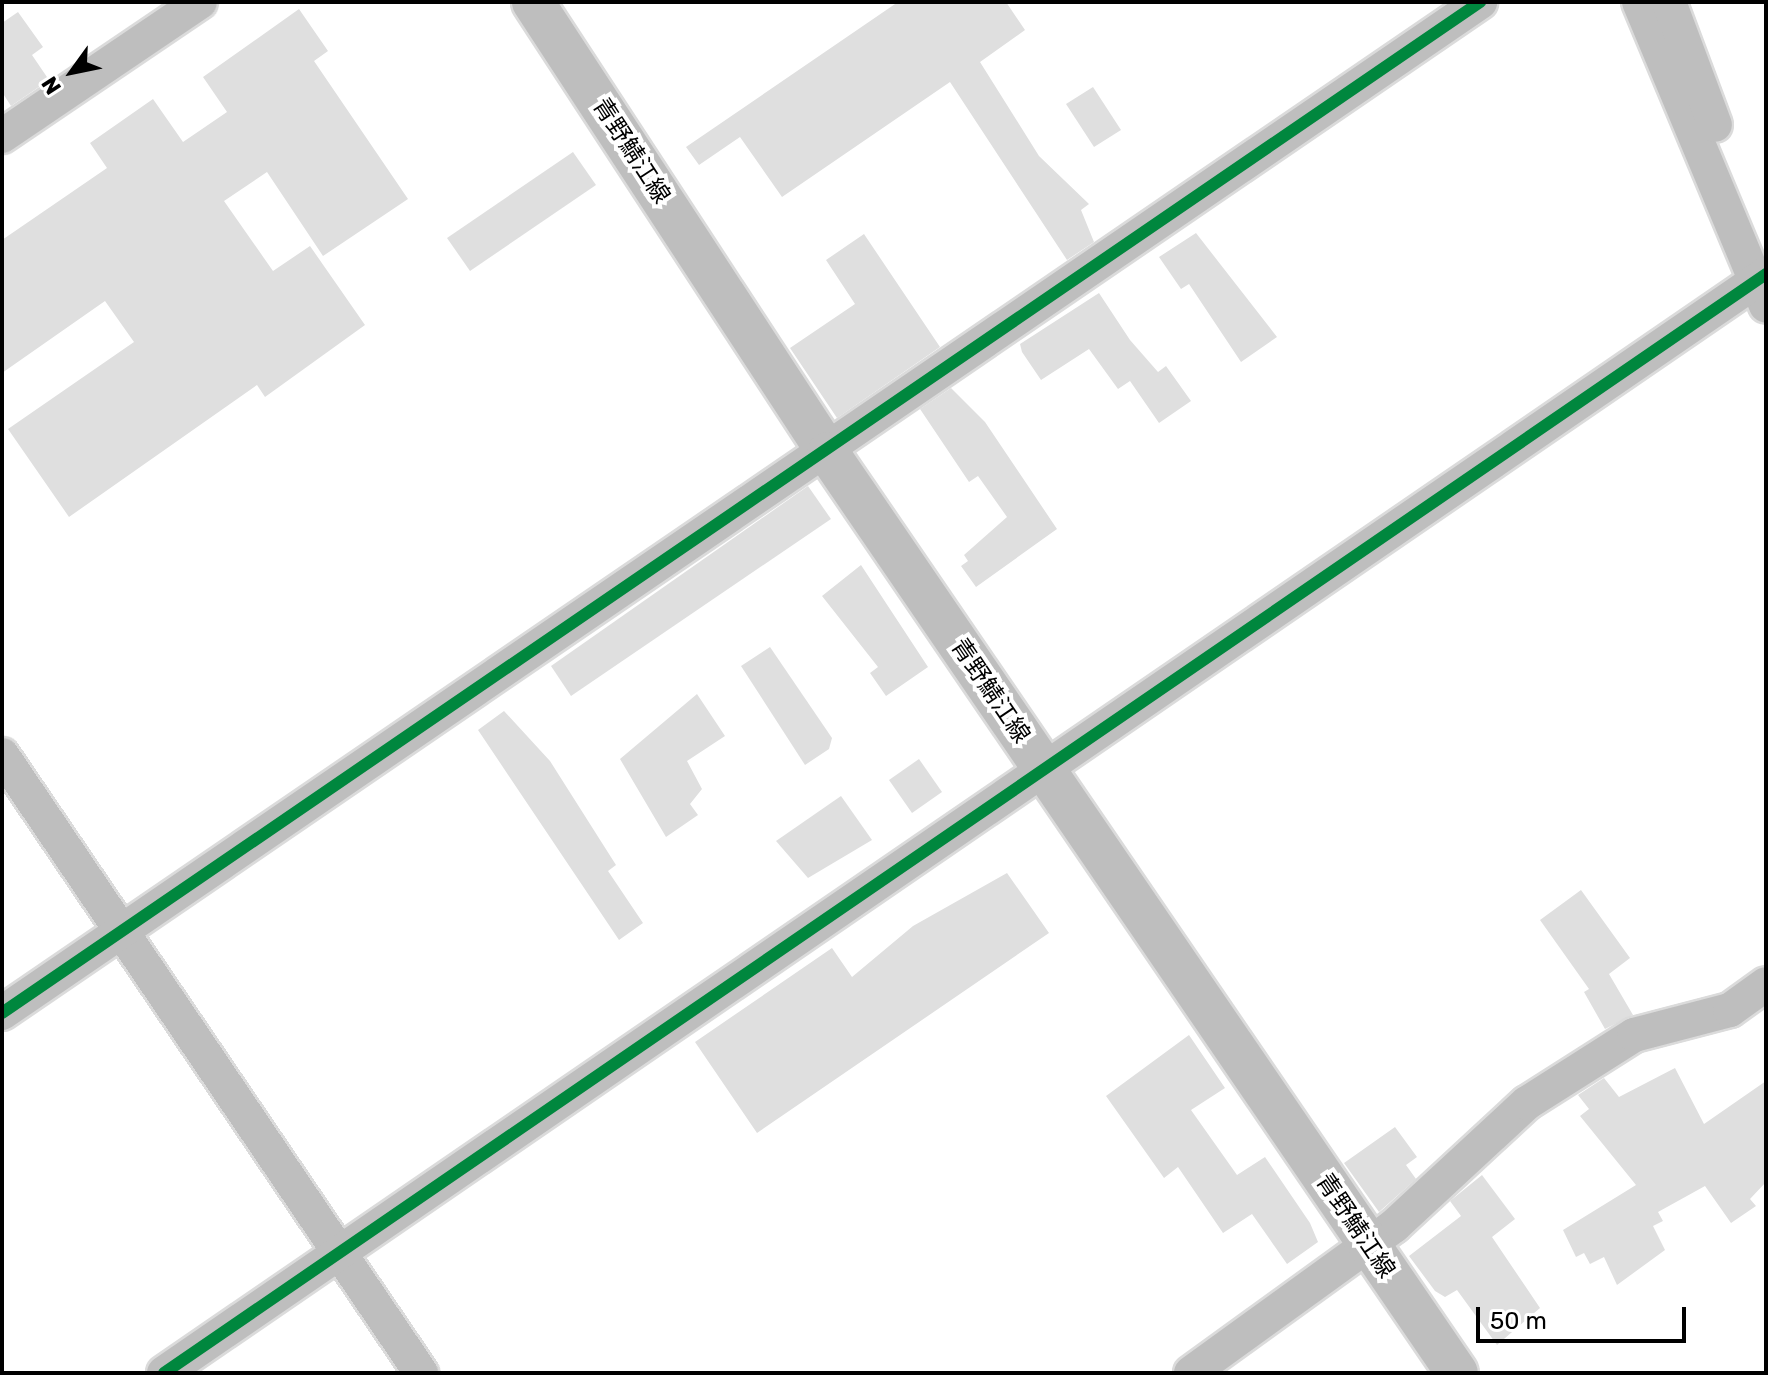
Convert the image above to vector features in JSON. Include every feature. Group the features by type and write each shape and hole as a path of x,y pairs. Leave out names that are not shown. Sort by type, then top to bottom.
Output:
{"main road":[{"name":"青野鯖江線","path":"533,2 828,453 1457,1373"}],"street":[{"path":"4,130 200,2"},
{"path":"2,1013 828,453 1480,2"},
{"path":"164,1373 1043,768 1763,286 1639,2"},
{"path":"1669,2 1747,209 1766,242"},
{"path":"2,755 421,1373"},
{"path":"1191,1373 1368,1246 1527,1103 1634,1035 1730,1010 1766,984"}],"building":[{"path":"898,2 1006,2 1025,30 980,62 1039,156 1089,204 1081,210 1094,242 1067,260 950,82 782,197 740,137 699,165 686,147"},
{"path":"299,9 328,51 314,61 408,199 323,256 267,172 224,201 273,271 310,246 365,325 265,397 257,385 69,517 8,429 134,342 105,301 2,373 2,240 107,168 90,143 153,99 183,142 227,112 203,77"},
{"path":"18,12 43,47 32,55 49,80 11,106 2,92 2,23"},
{"path":"1093,87 1121,130 1094,147 1066,104"},
{"path":"573,152 596,185 470,271 447,238"},
{"path":"1196,233 1277,337 1241,362 1189,284 1181,289 1159,257"},
{"path":"864,234 940,347 837,418 790,348 855,304 826,260"},
{"path":"1099,293 1130,340 1158,372 1166,366 1191,401 1159,423 1130,381 1118,389 1089,349 1041,380 1022,352 1020,344"},
{"path":"951,388 985,422 1057,529 976,587 961,566 968,561 964,555 1007,517 978,476 969,482 920,409"},
{"path":"808,486 831,519 571,696 551,666"},
{"path":"861,565 928,667 886,696 870,673 878,667 822,596"},
{"path":"770,647 832,738 829,749 805,765 741,666"},
{"path":"697,694 725,736 687,761 702,789 690,804 698,815 666,837 620,759"},
{"path":"504,711 550,761 616,865 608,871 643,923 619,940 478,730"},
{"path":"919,759 942,792 912,813 889,780"},
{"path":"841,796 872,840 808,878 776,841"},
{"path":"1007,873 1049,933 757,1133 695,1042 832,948 852,977 913,926"},
{"path":"1581,890 1630,958 1609,974 1633,1015 1605,1029 1584,992 1589,989 1540,920"},
{"path":"1189,1035 1225,1088 1191,1110 1237,1175 1265,1157 1310,1223 1318,1242 1287,1264 1252,1214 1223,1233 1178,1167 1164,1178 1106,1096"},
{"path":"1675,1068 1704,1124 1766,1081 1766,1182 1750,1199 1756,1206 1731,1223 1705,1186 1658,1212 1663,1221 1653,1226 1665,1250 1617,1285 1604,1257 1590,1264 1584,1253 1576,1257 1563,1230 1636,1185 1580,1116 1589,1109 1578,1095 1604,1078 1619,1097"},
{"path":"1395,1127 1417,1157 1406,1165 1416,1179 1379,1212 1344,1163"},
{"path":"1482,1175 1515,1219 1492,1237 1540,1308 1497,1345 1457,1290 1445,1297 1435,1291 1409,1256 1461,1216 1450,1201"}],"cycle path":[{"path":"2,1013 1480,2"},
{"path":"164,1373 1766,274"}]}
